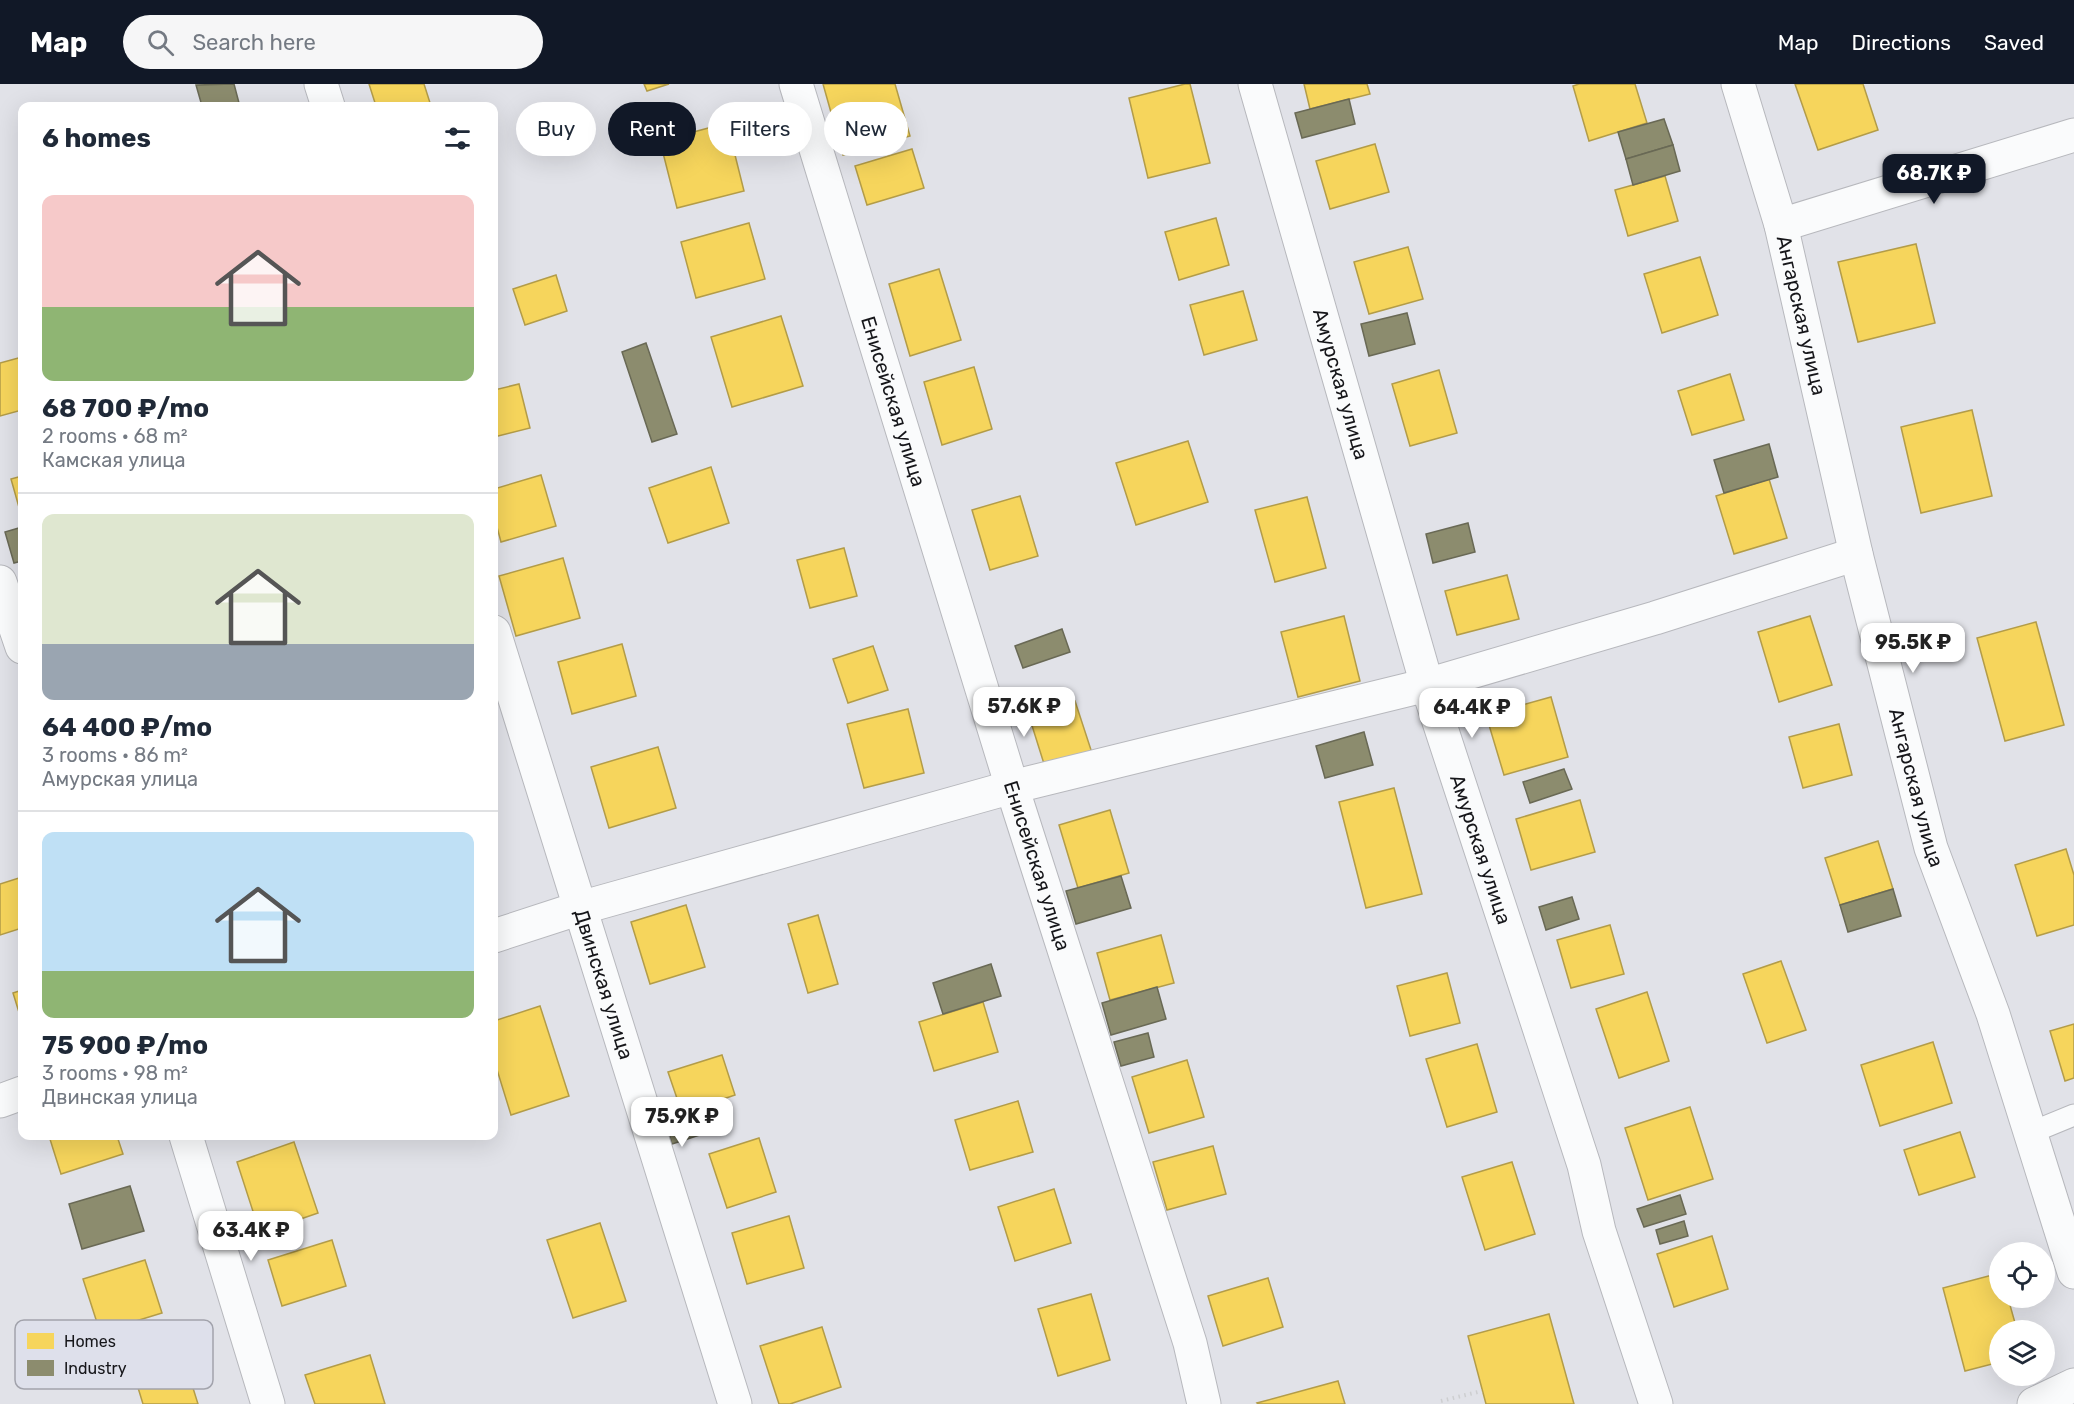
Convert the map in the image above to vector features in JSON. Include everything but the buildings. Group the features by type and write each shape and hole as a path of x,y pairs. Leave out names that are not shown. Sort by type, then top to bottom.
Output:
{"street":[{"path":"321,84 327,102"},
{"name":"Енисейская улица","path":"796,84 1012,787 1190,1343 1204,1404"},
{"name":"Амурская улица","path":"1255,84 1427,685 1584,1165 1599,1231 1656,1404"},
{"name":"Ангарская улица","path":"1738,84 1781,225 1856,554 1931,848 1993,1014 2074,1272"},
{"path":"1781,225 2074,135"},
{"path":"498,935 580,908 1012,787 1427,685 1655,618 1856,554"},
{"path":"0,582 18,635"},
{"name":"Двинская улица","path":"498,645 735,1404"},
{"path":"0,1101 18,1094"},
{"path":"187,1140 268,1404"},
{"path":"2034,1404 2074,1385"}],"lane":[{"path":"2030,1133 2074,1114"}],"path":[{"path":"1442,1401 1482,1391"}]}
